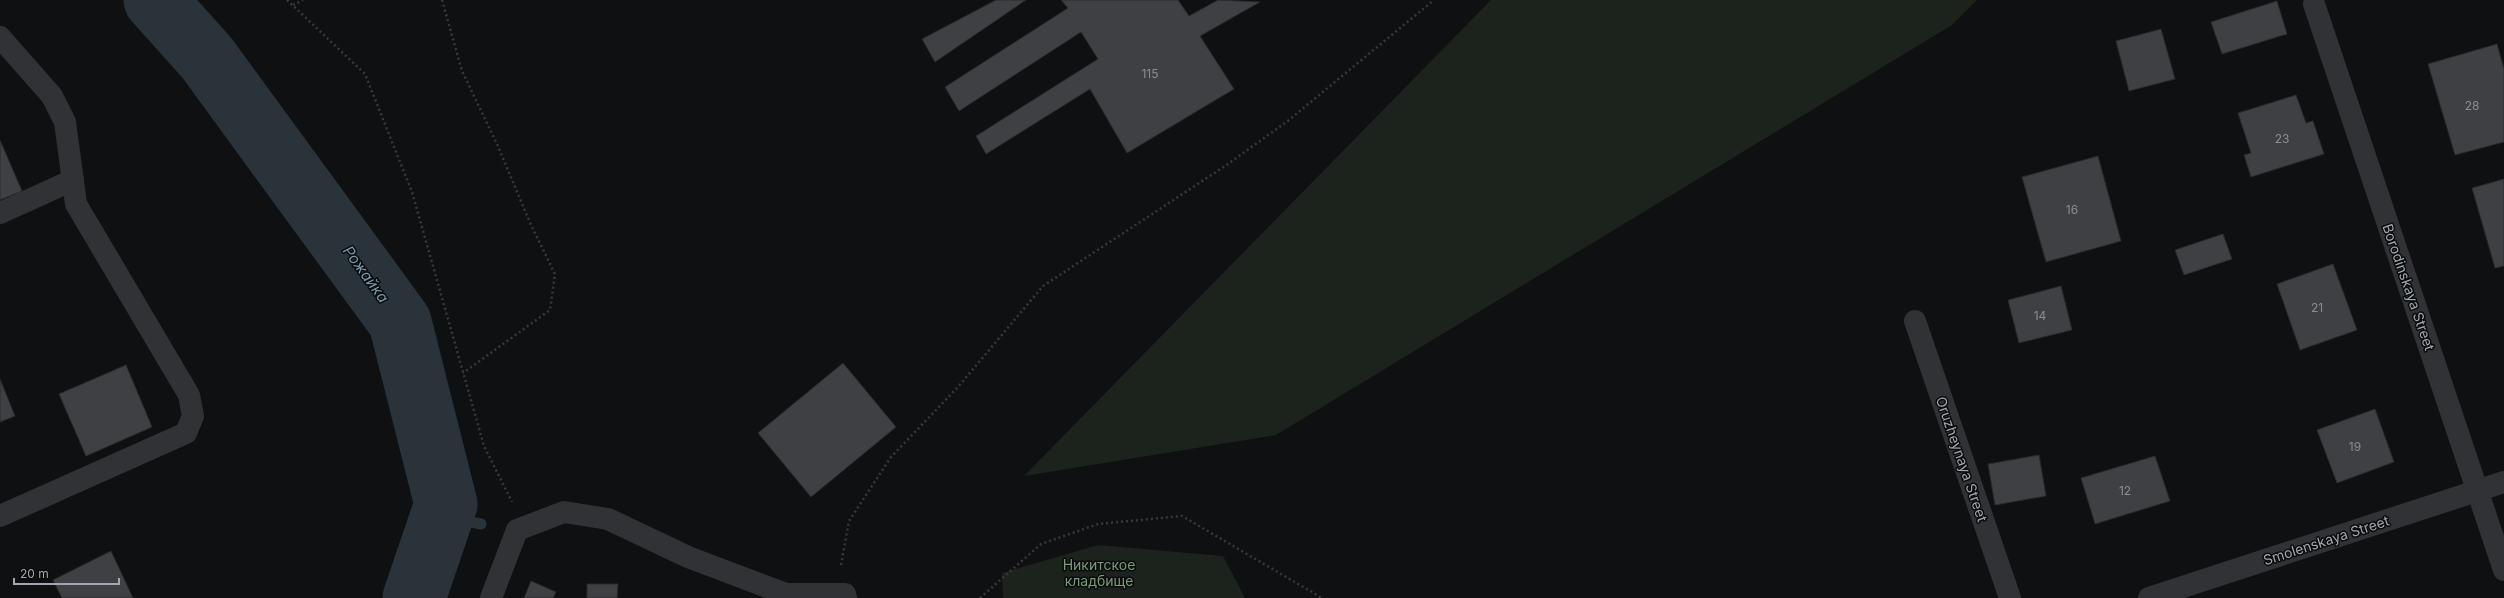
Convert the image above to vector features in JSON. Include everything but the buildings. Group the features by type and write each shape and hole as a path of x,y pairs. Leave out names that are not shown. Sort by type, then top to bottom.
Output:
{"street":[{"name":"Borodinskaya Street","path":"2314,4 2504,570"},
{"path":"0,37 52,96 65,122 76,204 189,395 193,416 186,433 0,516"},
{"path":"0,213 73,180"},
{"name":"Oruzheynaya Street","path":"1915,321 2010,598"},
{"name":"Smolenskaya Street","path":"2149,598 2504,482"},
{"path":"491,598 517,530 564,512 608,519 688,557 786,594 845,596"}],"path":[{"path":"287,0 365,74 412,192 484,446 518,515 517,530"},
{"path":"293,5 303,0"},
{"path":"442,0 462,71 497,144 531,225 555,274 550,310 463,373"},
{"path":"845,596 841,559 849,521 891,457 958,387 1043,286 1228,164 1289,120 1434,0"},
{"path":"980,598 1041,544 1098,524 1182,516 1322,598"}],"green space":[{"path":"1491,0 1977,0 1952,25 1276,435 1024,476"},
{"name":"Никитское кладбище","path":"1098,545 1223,556 1245,598 1003,598 1002,573"}],"waterway":[{"name":"Рожайка","path":"155,0 207,58 400,322 446,504 414,598"},
{"path":"446,504 460,520 481,524"}]}
